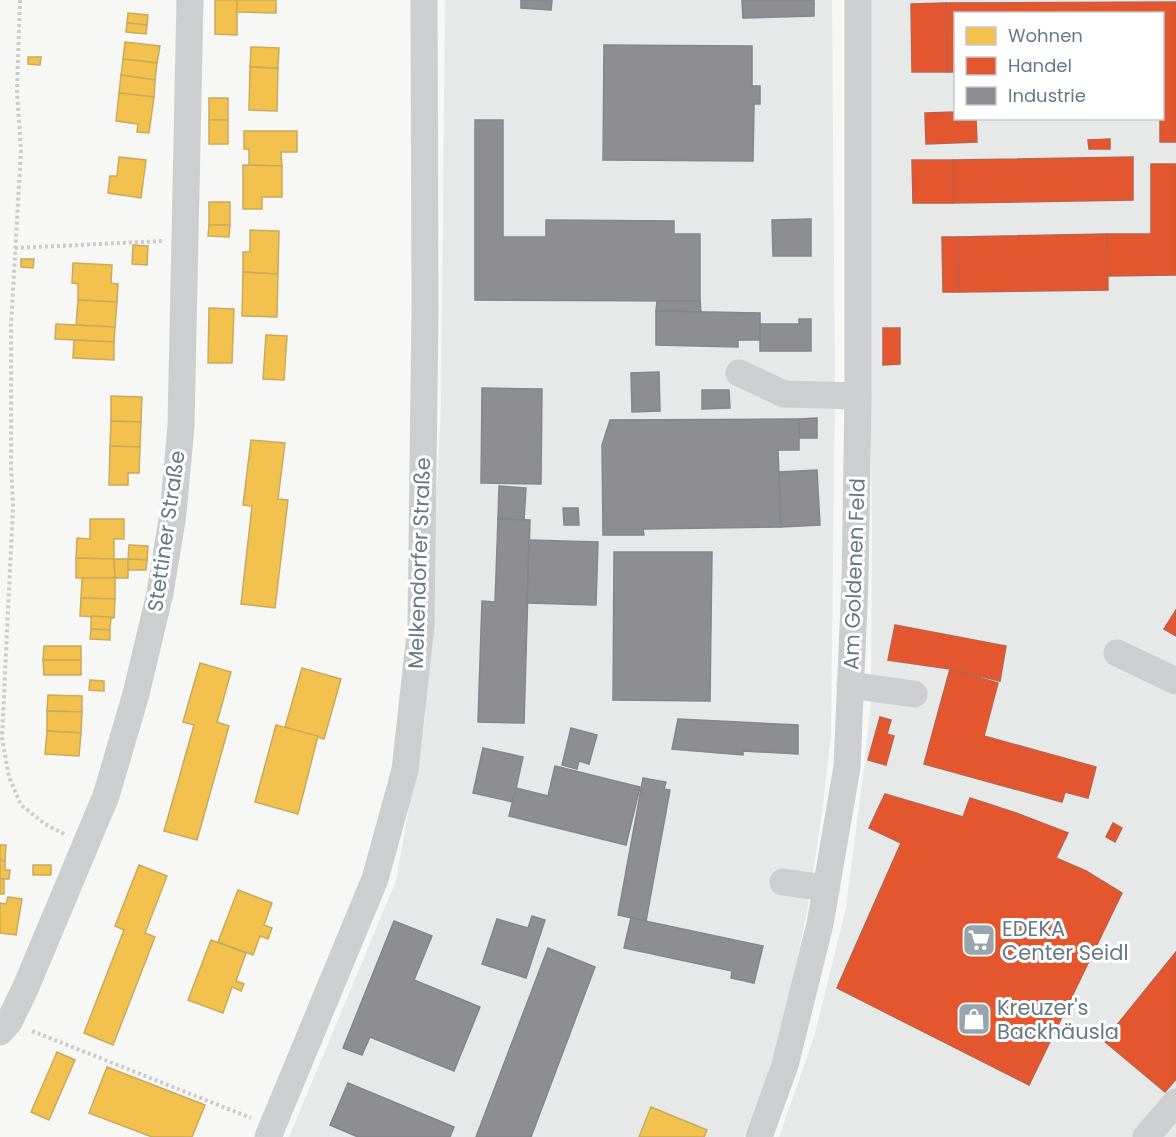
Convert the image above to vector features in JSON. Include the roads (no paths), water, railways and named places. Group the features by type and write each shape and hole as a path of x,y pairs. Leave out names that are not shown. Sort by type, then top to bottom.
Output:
{"street":[{"name":"Stettiner Straße","path":"4,1027 25,988 106,796 136,694 160,593 171,526 181,426 190,0"},
{"name":"Melkendorfer Straße","path":"271,1132 375,879 405,770 421,625 424,0"},
{"name":"Am Goldenen Feld","path":"759,1137 785,1065 820,924 847,767 855,582 858,396 858,0"},
{"path":"739,373 784,394 858,396"},
{"path":"1117,653 1176,681"},
{"path":"850,685 914,694"},
{"path":"783,882 826,888"},
{"path":"1146,1137 1176,1102"}],"place":[{"name":"EDEKA Center Seidl","path":"979,940"},
{"name":"Kreuzer's Backhäusla","path":"974,1019"}]}
